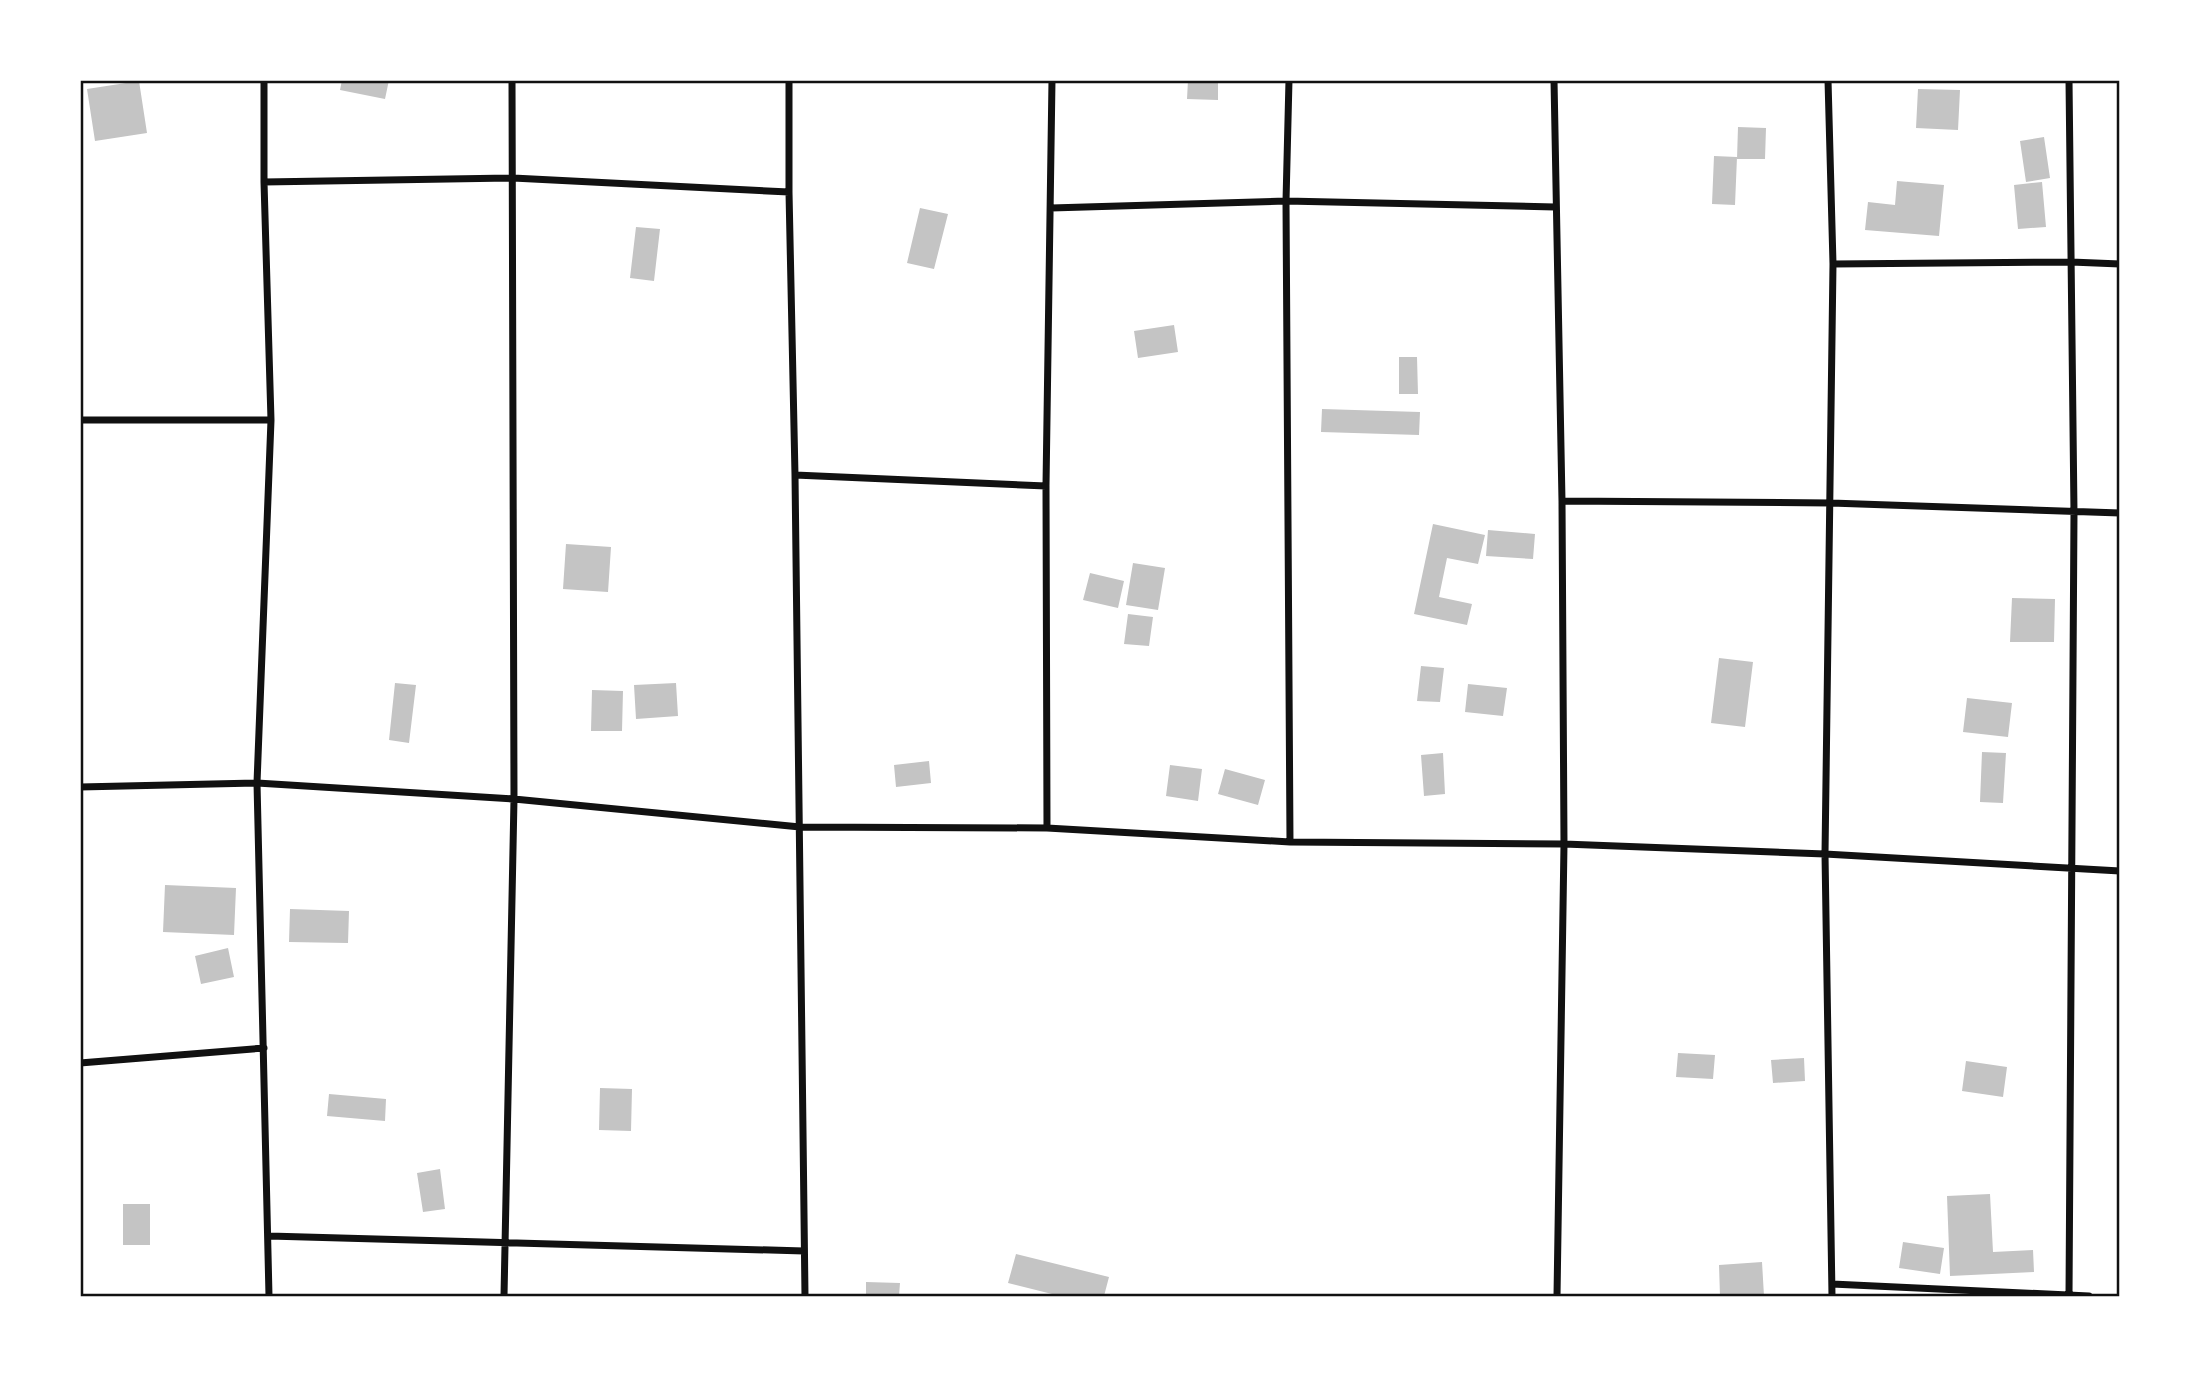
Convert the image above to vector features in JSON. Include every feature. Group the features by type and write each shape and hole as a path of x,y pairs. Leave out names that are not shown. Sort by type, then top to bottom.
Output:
{"street":[{"path":"264,80 264,183 271,420 257,783 269,1297"},
{"path":"503,1297 514,799 512,80"},
{"path":"789,80 805,1297"},
{"path":"1047,828 1046,486 1052,80"},
{"path":"1289,80 1286,201 1290,842"},
{"path":"1554,80 1562,501 1564,844 1557,1297"},
{"path":"1828,80 1833,264 1825,854 1832,1297"},
{"path":"2069,80 2074,512 2069,1296"},
{"path":"264,183 513,178 789,192"},
{"path":"1051,208 1286,201 1555,207"},
{"path":"1833,264 2119,264"},
{"path":"80,420 271,420"},
{"path":"795,475 1046,486"},
{"path":"1562,501 1831,503 2119,513"},
{"path":"80,787 257,783 514,799 800,827 1047,828 1290,842 1564,844 1825,854 2119,871"},
{"path":"80,1063 264,1048"},
{"path":"269,1236 804,1251"},
{"path":"1832,1284 2089,1297"}],"building":[{"path":"342,80 389,80 385,99 340,90"},
{"path":"1188,80 1218,80 1218,100 1187,99"},
{"path":"139,81 147,133 95,141 87,89"},
{"path":"1918,89 1960,90 1958,130 1916,128"},
{"path":"1738,127 1766,128 1765,159 1737,159"},
{"path":"2044,137 2050,178 2026,182 2020,141"},
{"path":"1714,156 1737,157 1735,205 1712,204"},
{"path":"1897,181 1944,185 1939,236 1865,230 1868,202 1895,205"},
{"path":"2042,182 2046,227 2018,229 2014,185"},
{"path":"920,208 948,214 934,269 907,263"},
{"path":"636,227 660,229 654,281 630,278"},
{"path":"1174,325 1178,352 1138,358 1134,331"},
{"path":"1399,357 1417,357 1418,394 1399,394"},
{"path":"1322,409 1420,412 1419,435 1321,432"},
{"path":"1433,524 1485,535 1478,564 1447,558 1439,597 1472,604 1467,625 1414,614"},
{"path":"1488,530 1535,534 1533,559 1486,556"},
{"path":"566,544 611,547 608,592 563,589"},
{"path":"1133,563 1165,568 1158,610 1126,605"},
{"path":"1090,573 1124,581 1118,608 1083,600"},
{"path":"2012,598 2055,599 2054,642 2010,642"},
{"path":"1128,614 1153,617 1149,646 1124,644"},
{"path":"1719,658 1753,662 1745,727 1711,723"},
{"path":"1421,666 1444,668 1440,702 1417,701"},
{"path":"395,683 416,685 409,743 389,740"},
{"path":"676,683 678,716 636,719 634,685"},
{"path":"1468,684 1507,688 1503,716 1465,712"},
{"path":"592,690 623,691 622,731 591,731"},
{"path":"1967,698 2012,703 2008,737 1963,732"},
{"path":"1982,752 2006,753 2003,803 1980,802"},
{"path":"1443,753 1445,794 1424,796 1421,755"},
{"path":"929,761 931,783 896,787 894,765"},
{"path":"1170,765 1202,769 1198,801 1166,796"},
{"path":"1225,769 1265,780 1258,805 1218,794"},
{"path":"165,885 236,888 234,935 163,932"},
{"path":"290,909 349,911 348,943 289,942"},
{"path":"228,948 234,977 201,984 195,956"},
{"path":"1678,1053 1715,1055 1713,1079 1676,1077"},
{"path":"1804,1058 1805,1081 1773,1083 1771,1060"},
{"path":"1966,1061 2007,1067 2003,1097 1962,1091"},
{"path":"600,1088 632,1089 631,1131 599,1130"},
{"path":"329,1094 386,1099 385,1121 327,1116"},
{"path":"440,1169 445,1209 423,1212 417,1173"},
{"path":"1990,1194 1993,1252 2033,1250 2034,1272 1950,1276 1947,1196"},
{"path":"123,1204 150,1204 150,1245 123,1245"},
{"path":"1903,1242 1944,1248 1940,1274 1899,1268"},
{"path":"1016,1254 1109,1277 1104,1296 1060,1296 1008,1283"},
{"path":"1762,1262 1764,1296 1720,1296 1719,1265"},
{"path":"866,1282 900,1283 899,1296 866,1296"}]}
